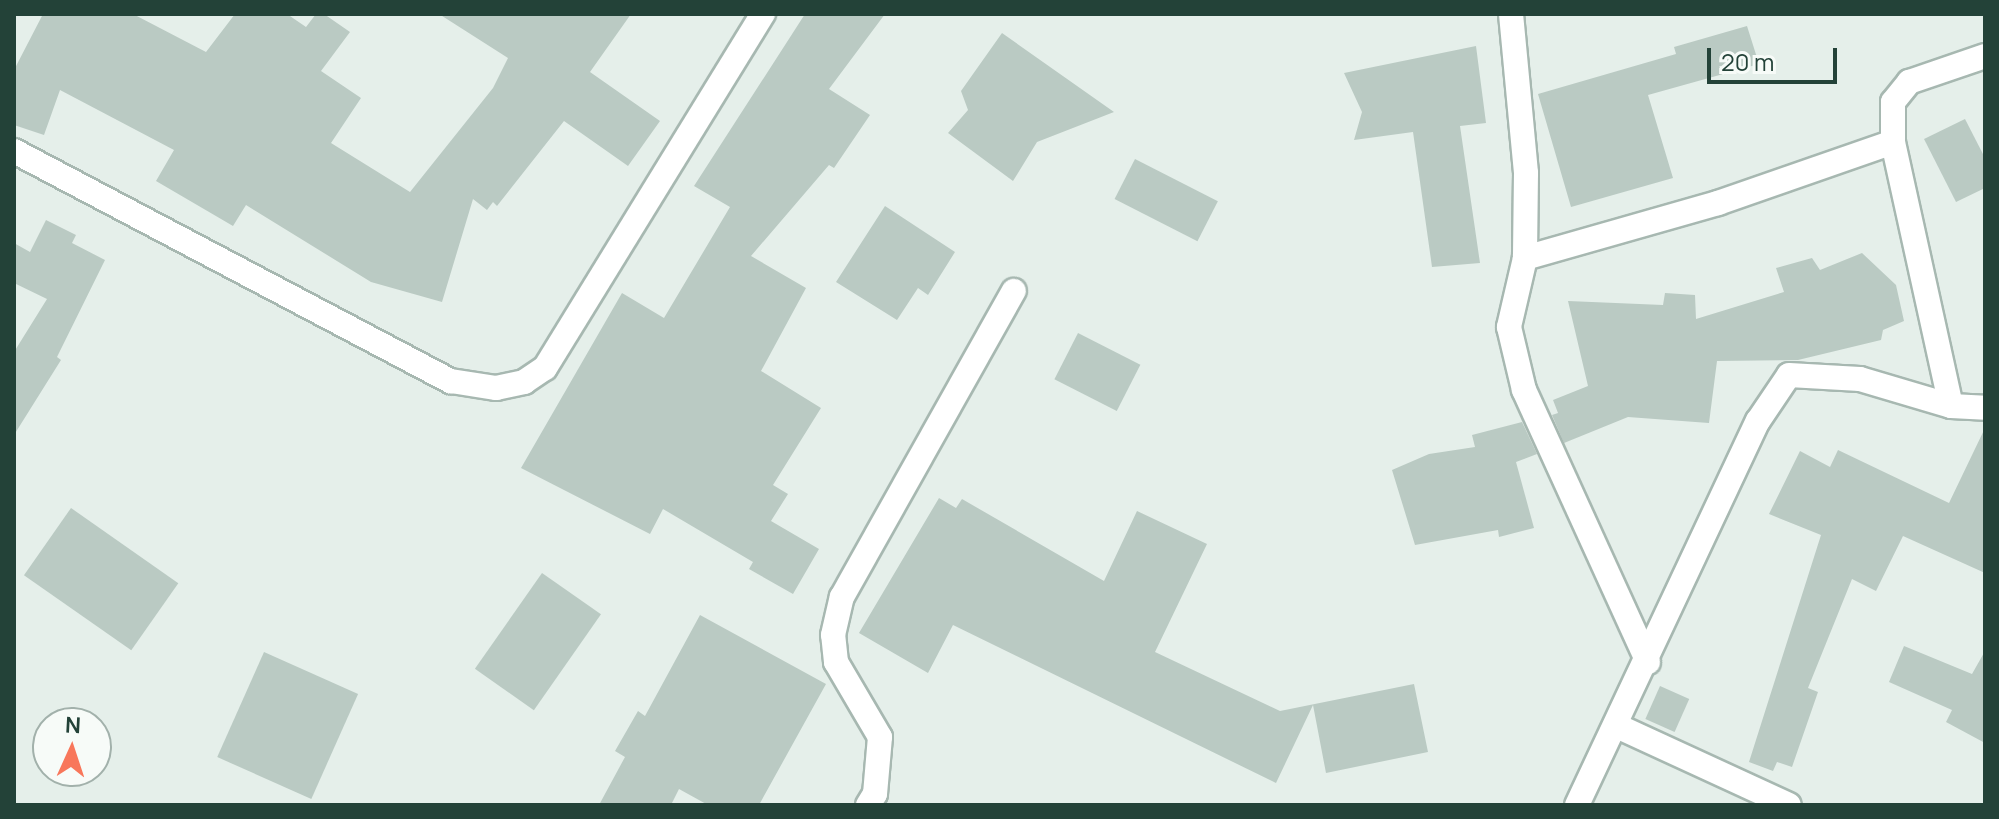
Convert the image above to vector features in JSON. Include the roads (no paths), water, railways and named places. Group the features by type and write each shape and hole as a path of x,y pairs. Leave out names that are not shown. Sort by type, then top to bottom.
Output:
{"street":[{"path":"14,151 451,381 496,388 524,382 545,368 763,14"},
{"path":"1511,14 1526,173 1525,258 1509,327 1524,390 1648,662"},
{"path":"1951,406 1893,142 1893,102 1909,82 1985,56"},
{"path":"1525,258 1718,203 1893,142"},
{"path":"868,805 875,794 880,737 836,662 833,635 842,597 1014,291"},
{"path":"1577,805 1648,662 1758,421 1789,375 1860,379 1951,406 1985,408"},
{"path":"1617,726 1789,805"}]}
